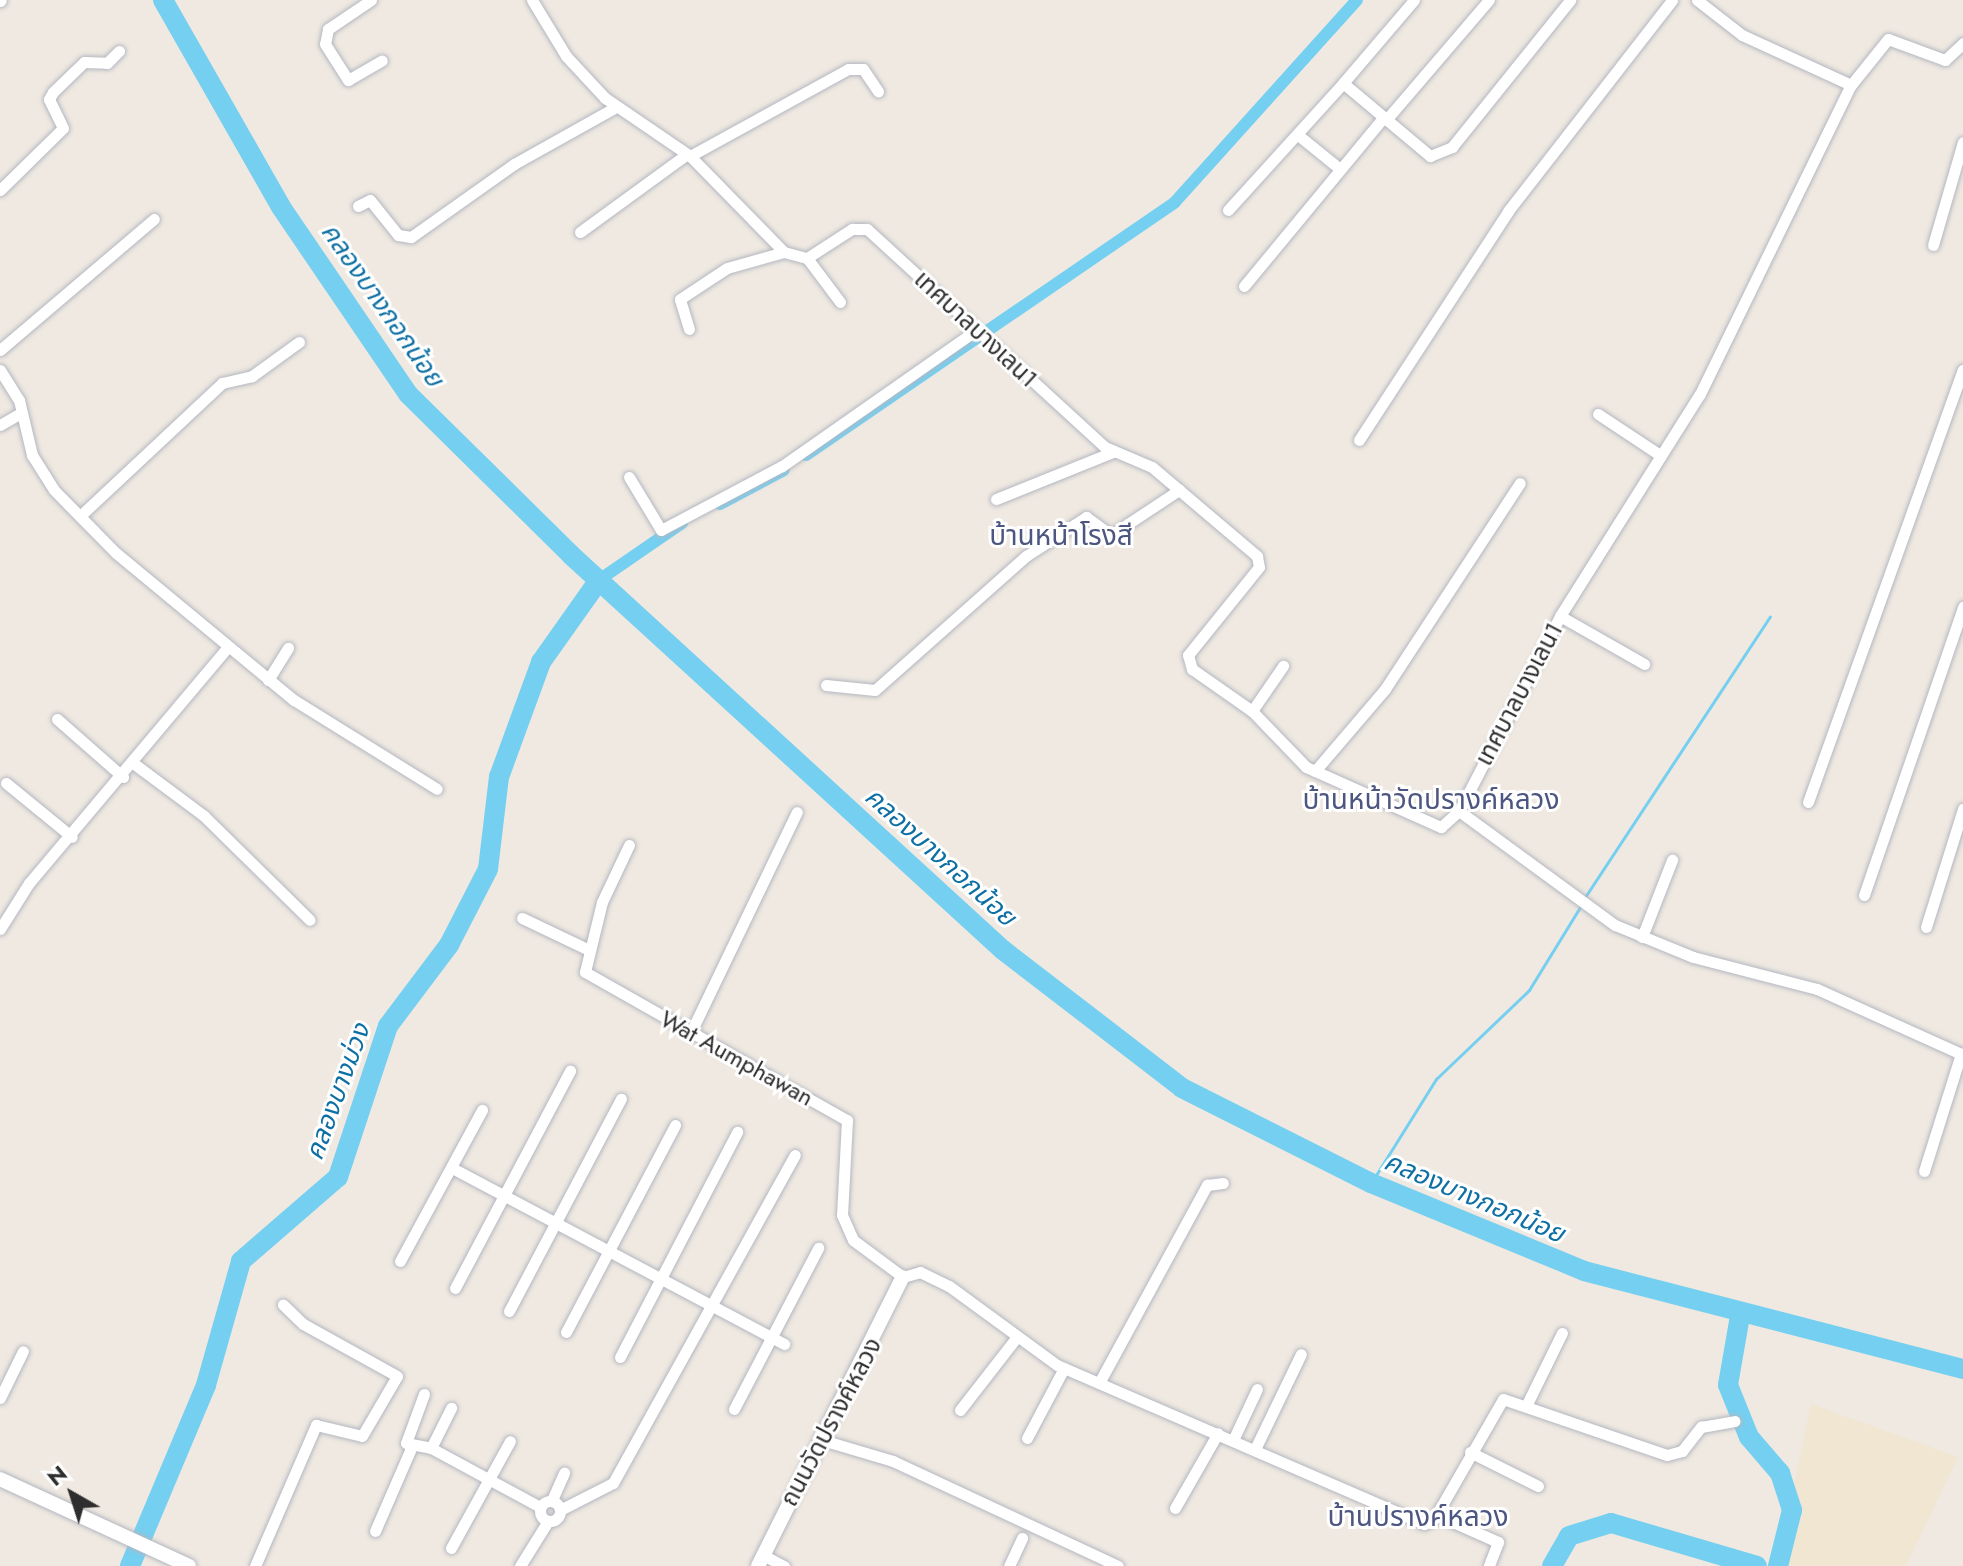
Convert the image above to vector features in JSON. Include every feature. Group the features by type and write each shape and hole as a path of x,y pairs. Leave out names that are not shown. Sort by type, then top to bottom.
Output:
{"street":[{"path":"371,0 328,29 325,44 348,80 382,60"},
{"path":"532,0 566,56 616,107 689,155 748,220 784,252 807,258 840,302"},
{"path":"1228,210 1298,135 1414,0"},
{"path":"1244,286 1340,169 1489,0"},
{"path":"1343,83 1430,156 1441,155 1570,0"},
{"path":"1359,440 1508,211 1672,0"},
{"path":"1697,0 1742,35 1851,85"},
{"name":"เทศบาลบางเลน1","path":"807,258 852,229 867,229 1113,452 1152,467 1260,562 1188,655 1196,672 1252,711 1317,771 1339,777 1441,827 1459,811 1560,616 1700,394 1851,85 1888,39 1945,60 1963,43"},
{"path":"0,190 63,128 49,99 53,92 84,62 107,63 119,51"},
{"path":"580,232 689,155 848,69 863,69 878,91"},
{"path":"358,206 370,200 398,235 411,237 514,164 616,107"},
{"path":"1298,135 1340,169"},
{"path":"1933,245 1963,142"},
{"path":"0,350 154,219"},
{"path":"689,329 680,299 727,268 784,252"},
{"path":"629,477 661,530 782,466 977,331"},
{"path":"80,516 222,383 252,376 299,342"},
{"path":"0,370 21,413 32,455 80,516 227,648 268,680 437,789"},
{"path":"1808,802 1963,370"},
{"path":"0,425 21,413"},
{"path":"1598,414 1660,455"},
{"path":"996,499 1113,452"},
{"path":"1317,771 1385,689 1520,483"},
{"path":"826,685 875,690 1026,556 1086,517 1111,535 1179,490"},
{"path":"1864,895 1963,607"},
{"path":"1560,616 1644,664"},
{"path":"0,929 227,648"},
{"path":"268,680 288,648"},
{"path":"1252,711 1283,666"},
{"path":"57,719 123,777"},
{"path":"133,763 204,816 310,920"},
{"path":"6,783 72,837"},
{"path":"1926,927 1963,809"},
{"path":"1459,811 1584,907 1642,937 1770,973 1962,1055 1924,1171"},
{"path":"691,1032 797,812"},
{"path":"522,918 587,949 629,845"},
{"path":"1642,937 1672,860"},
{"name":"Wat Aumphawan","path":"587,949 591,977 847,1120 842,1215 853,1240 903,1277"},
{"path":"455,1288 570,1071"},
{"path":"509,1311 621,1099"},
{"path":"400,1261 482,1110"},
{"path":"566,1332 675,1125"},
{"path":"620,1357 737,1132"},
{"path":"520,1566 548,1521 560,1510 613,1483 795,1155"},
{"path":"452,1168 556,1222 659,1283 784,1344"},
{"path":"1099,1383 1207,1185 1223,1183"},
{"path":"734,1409 818,1248"},
{"path":"903,1277 920,1272 949,1286 1016,1338 1064,1368 1256,1447 1424,1524 1437,1515 1494,1405 1512,1397 1667,1455 1682,1451 1701,1427 1734,1421"},
{"name":"ถนนวัดปรางค์หลวง","path":"760,1560 903,1277"},
{"path":"255,1566 316,1425 362,1436 397,1376 303,1324 283,1305"},
{"path":"1528,1402 1562,1333"},
{"path":"960,1410 1016,1338"},
{"path":"2,1391 23,1351"},
{"path":"1256,1447 1301,1354"},
{"path":"1027,1438 1064,1368"},
{"path":"1234,1438 1257,1389"},
{"path":"424,1394 404,1438 412,1446 431,1448 540,1507 548,1521"},
{"path":"431,1448 451,1408"},
{"path":"1175,1508 1218,1433"},
{"path":"819,1439 893,1461 1118,1566"},
{"path":"451,1548 510,1441"},
{"path":"375,1531 412,1446"},
{"path":"1470,1452 1538,1486"},
{"path":"540,1507 552,1500 564,1473"},
{"path":"0,1479 189,1566"},
{"path":"552,1500 560,1510"},
{"path":"1437,1515 1498,1542 1489,1566"},
{"path":"1009,1566 1022,1538"},
{"path":"760,1560 784,1566"}],"shaded area":[{"path":"1811,1404 1958,1457 1906,1566 1777,1566"}],"waterway":[{"name":"คลองบางกอกน้อย","path":"163,0 281,207 409,395 571,555 1003,950 1182,1088 1371,1183 1584,1271 1963,1369"},
{"path":"806,455 1175,202 1357,0"},
{"path":"720,504 784,470"},
{"path":"599,580 682,523"},
{"name":"คลองบางม่วง","path":"130,1566 206,1385 241,1261 338,1177 388,1026 449,945 488,869 499,777 541,662 599,580"},
{"path":"1585,897 1770,616"},
{"path":"1371,1183 1436,1079 1529,990 1582,904"},
{"path":"1740,1316 1728,1385 1749,1437 1780,1473 1792,1510 1778,1566"},
{"path":"1552,1566 1569,1536 1611,1523 1757,1566"}],"district":[{"name":"บ้านหน้าโรงสี","path":"1061,536"},
{"name":"บ้านหน้าวัดปรางค์หลวง","path":"1431,800"},
{"name":"บ้านปรางค์หลวง","path":"1418,1517"}]}
